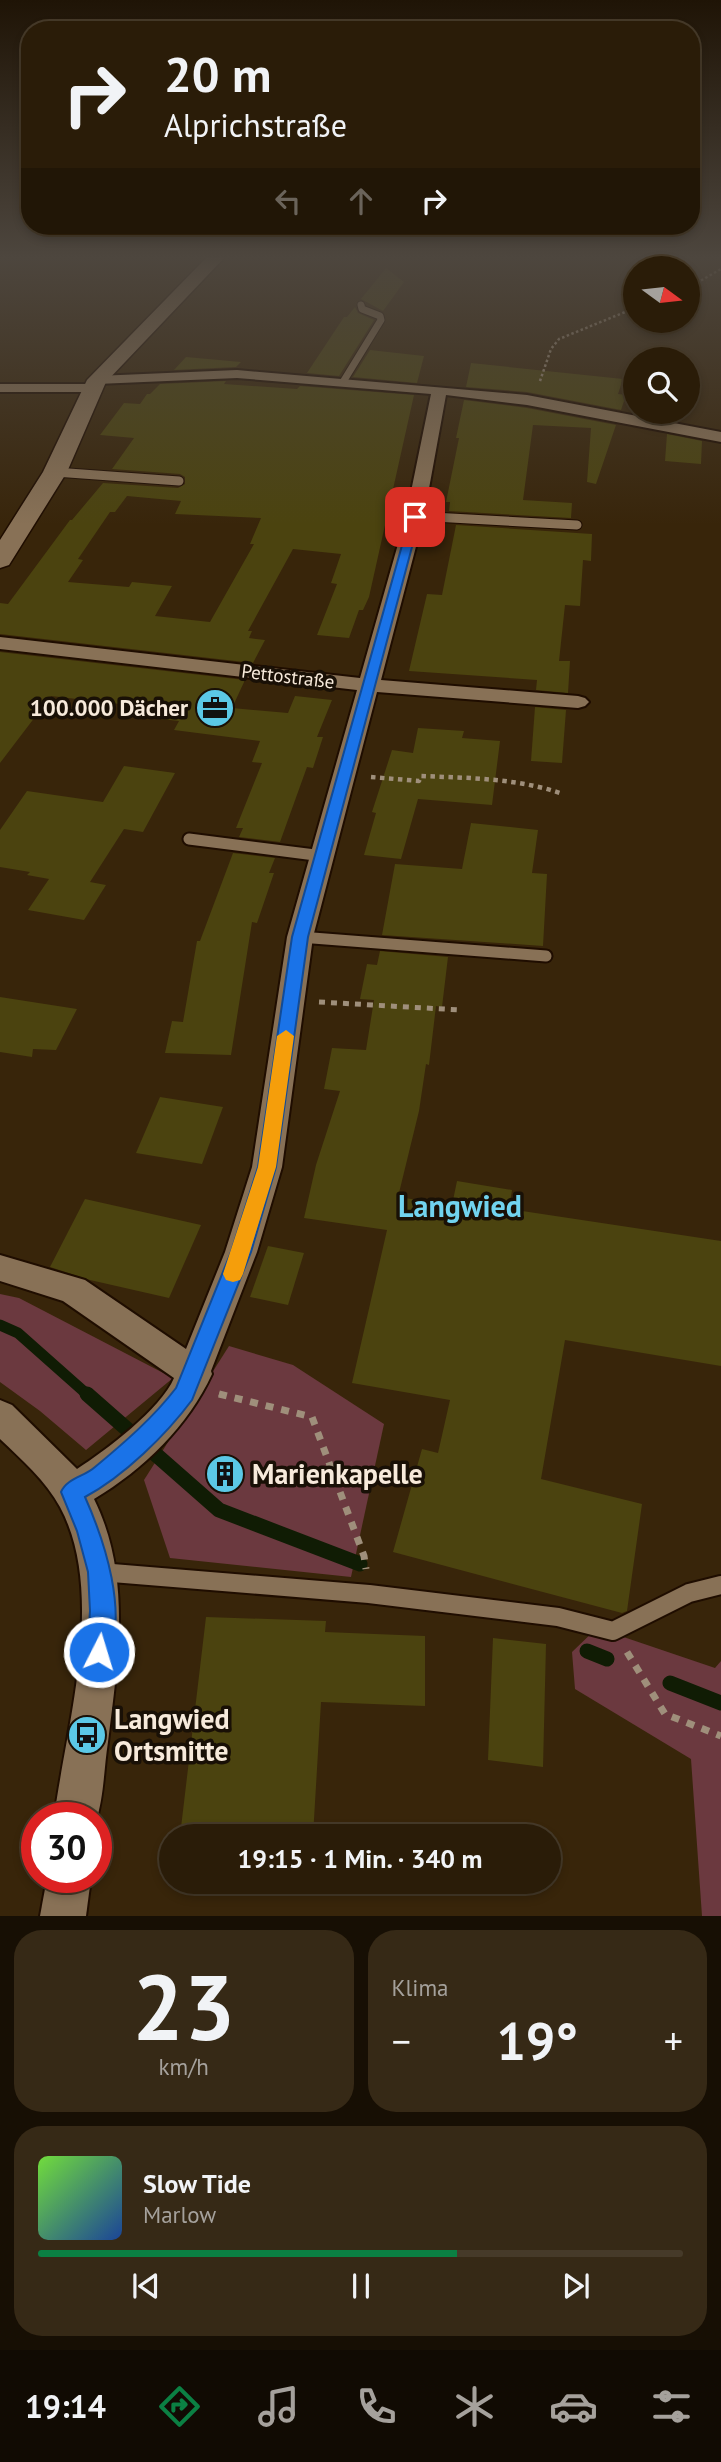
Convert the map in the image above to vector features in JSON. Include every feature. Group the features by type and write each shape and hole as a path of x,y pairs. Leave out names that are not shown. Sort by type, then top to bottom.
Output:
{"street":[{"path":"0,560 55,472 94,384 130,346"},
{"path":"0,388 223,374 343,382 527,400 721,437"},
{"path":"86,1485 171,1412 195,1374 241,1252 267,1167 300,937 415,516 439,390"},
{"name":"Pettostraße","path":"0,643 370,685 578,702"},
{"path":"0,1268 73,1290 195,1374"},
{"path":"0,1416 86,1485 89,1531 100,1572 102,1611 78,1802"},
{"path":"64,1916 67,1893"}],"lane":[{"path":"343,382 365,346"},
{"path":"55,472 178,481"},
{"path":"415,516 577,525"},
{"path":"189,839 323,856"},
{"path":"300,937 546,956"},
{"path":"100,1572 369,1594 558,1618 614,1631 689,1593 721,1585"}],"path":[{"path":"527,400 536,392 553,346"},
{"path":"345,775 419,781 421,776 504,781 545,786 563,794"},
{"path":"291,1000 461,1010"},
{"path":"195,1374 215,1392 313,1417 364,1556 369,1594"},
{"path":"614,1631 665,1714 721,1736"}],"shaded area":[{"path":"0,1294 19,1298 173,1378 86,1450 0,1382"},
{"path":"229,1346 293,1365 384,1424 351,1577 170,1558 144,1480"},
{"path":"597,1628 715,1668 721,1661 721,1916 702,1916 691,1759 575,1689 572,1652"}],"building":[{"path":"325,346 357,346 339,376 307,373"},
{"path":"370,350 424,356 417,383 353,377"},
{"path":"186,357 241,362 236,367 174,370"},
{"path":"471,363 623,379 618,394 623,395 623,404 621,410 527,392 466,387"},
{"path":"226,381 224,384 297,389 300,386 414,395 369,597 363,610 359,610 349,638 317,635 337,584 331,583 341,554 293,549 248,631 252,631 249,638 265,640 253,663 0,634 0,603 8,604 70,520 103,483 178,488 185,484 185,477 180,474 112,469 134,438 100,435 124,403 140,404 147,394 160,384","holes":["127,496 181,501 175,514 261,518 250,544 254,544 210,622 155,616 172,586 132,582 129,587 68,582 83,560 78,559 110,512 115,512"]},
{"path":"464,400 527,408 616,425 596,484 587,482 591,428 533,425 523,500 572,503 571,518 449,511 450,502 446,502"},
{"path":"667,434 702,441 701,464 665,461"},
{"path":"456,525 592,534 591,561 583,560 580,606 565,605 559,661 570,661 568,693 536,690 537,680 409,671 427,594 442,595"},
{"path":"0,652 245,680 232,708 288,713 295,696 332,700 317,737 323,737 313,768 307,767 280,842 239,837 243,828 236,828 262,763 252,762 260,741 174,730 179,721 131,716 137,706 51,696 0,763"},
{"path":"535,707 566,710 562,763 531,761"},
{"path":"418,728 464,731 462,738 500,741 492,805 418,799 401,859 364,855 376,813 372,812 392,750 413,753"},
{"path":"124,766 175,773 143,832 124,829 90,882 106,885 84,920 28,910 49,879 27,875 30,872 0,867 0,830 27,791 103,802"},
{"path":"471,823 538,830 532,873 547,874 543,946 382,935 395,864 462,869"},
{"path":"233,853 275,858 269,873 274,873 257,923 252,922 231,1055 165,1053 172,1021 183,1022 197,941 200,941"},
{"path":"380,951 448,957 442,1007 436,1006 429,1065 426,1064 419,1111 398,1197 452,1205 457,1181 512,1190 509,1209 721,1241 721,1366 565,1340 541,1479 642,1504 627,1611 622,1613 393,1552 422,1449 438,1453 450,1400 352,1383 387,1230 304,1218 316,1165 340,1091 324,1089 332,1048 366,1050 374,1000 360,999 367,964 377,965"},
{"path":"0,997 77,1009 56,1050 33,1049 32,1057 0,1052"},
{"path":"160,1097 223,1107 202,1164 136,1153"},
{"path":"85,1199 201,1225 169,1298 90,1280 50,1267"},
{"path":"268,1246 304,1253 288,1305 250,1297"},
{"path":"206,1617 326,1621 325,1632 425,1636 425,1706 321,1702 314,1824 181,1824"},
{"path":"493,1638 546,1644 543,1767 488,1760"}],"waterway":[{"path":"0,1325 18,1333 89,1396"},
{"path":"87,1394 219,1510 360,1564"},
{"path":"587,1651 607,1659"},
{"path":"670,1683 721,1703"}],"slow traffic":[{"path":"233,1274 267,1167 286,1036"}],"place":[{"name":"100.000 Dächer","path":"215,708"},
{"name":"Marienkapelle","path":"225,1474"},
{"name":"Langwied Ortsmitte","path":"87,1735"}],"district":[{"name":"Langwied","path":"460,1207"}],"route":[{"path":"99,1652 102,1611 100,1572 89,1531 72,1492 100,1477 171,1412 185,1393 195,1374 241,1252 267,1167 300,937 415,517"}]}
